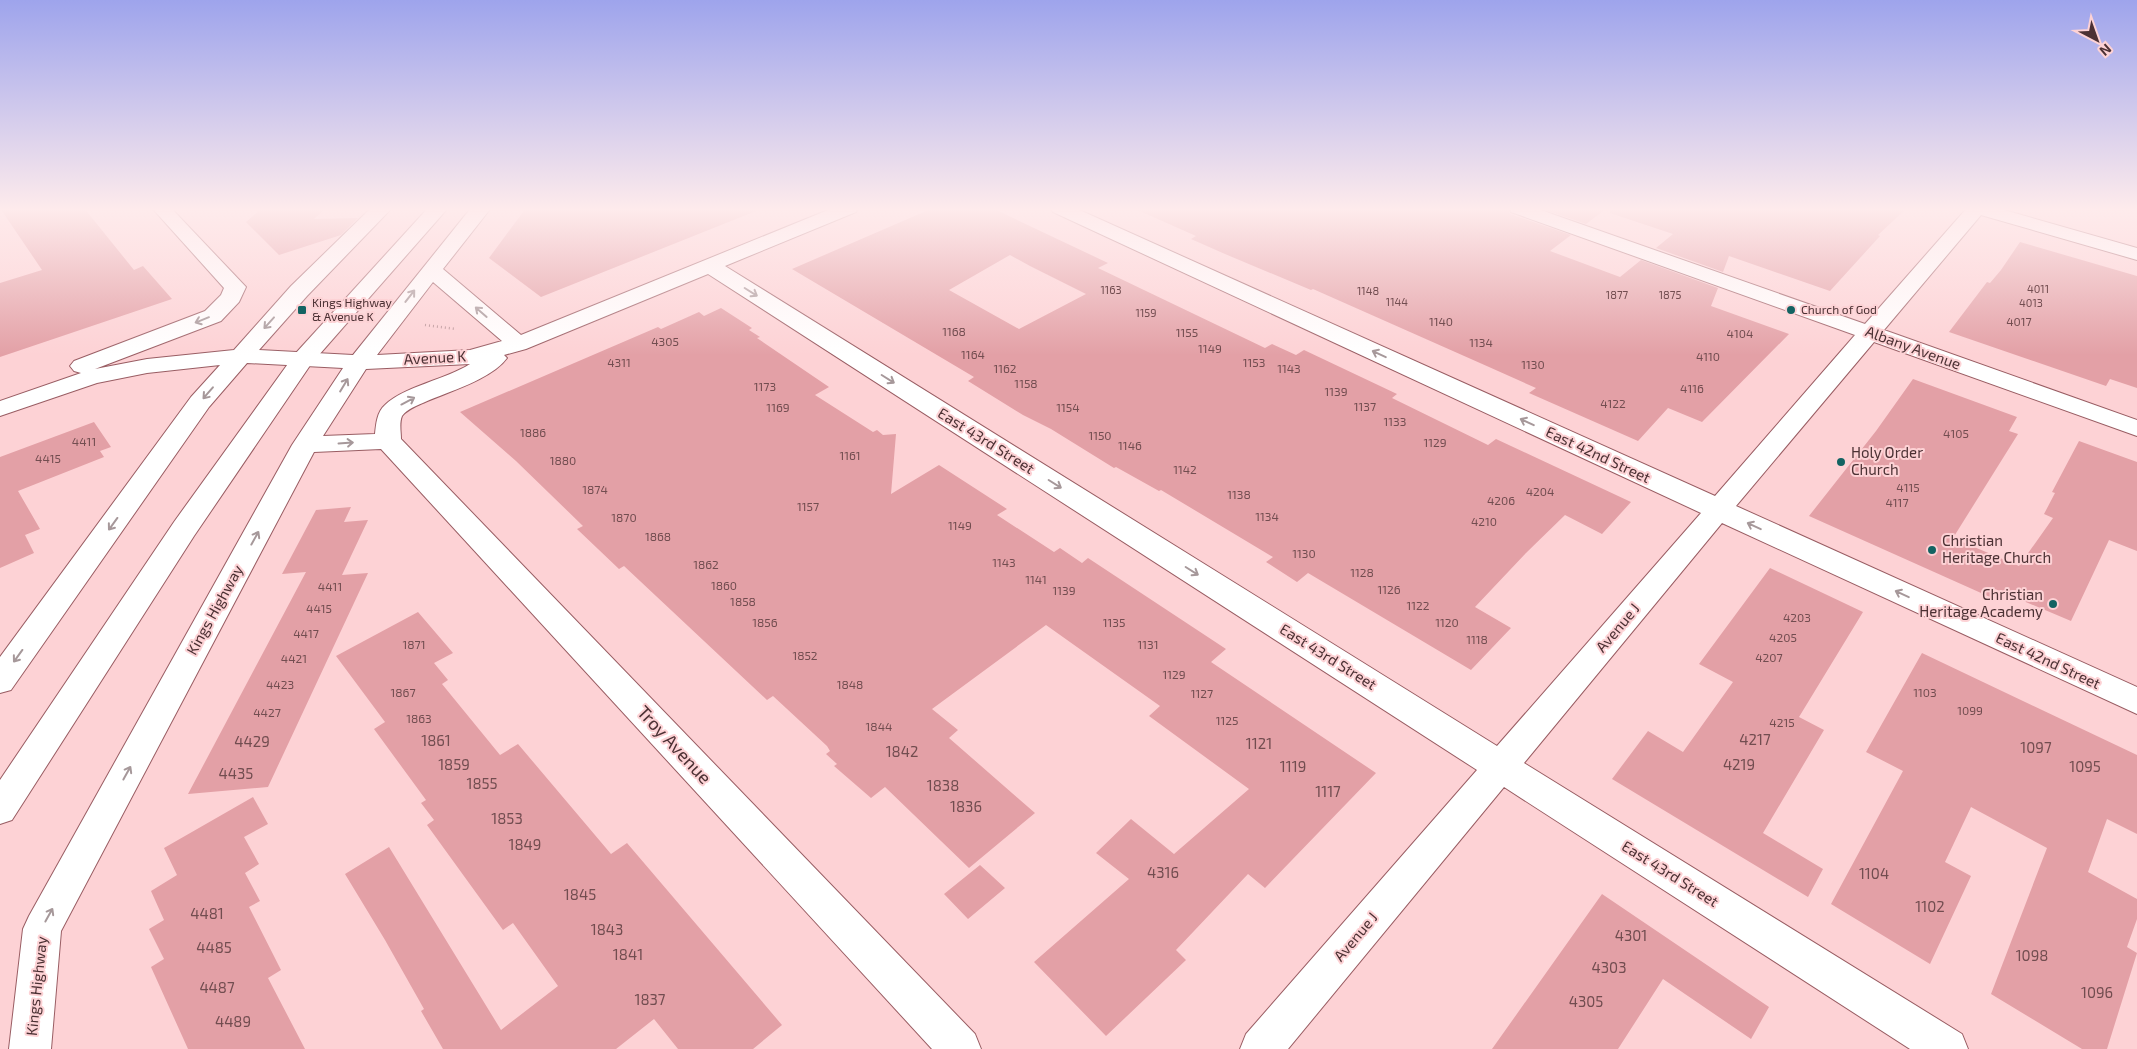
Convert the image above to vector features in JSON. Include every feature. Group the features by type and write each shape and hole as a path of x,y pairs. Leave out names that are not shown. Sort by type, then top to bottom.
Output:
{"street":[{"path":"0,407 79,367 213,316 231,298 235,287 207,257"},
{"path":"0,681 200,402 299,291 333,257"},
{"path":"0,810 184,529 302,359 394,257"},
{"name":"Kings Highway","path":"30,1049 42,929 305,445 359,362 441,257"},
{"name":"Avenue K","path":"0,407 91,377 147,366 240,356 359,362 471,357 518,344 732,257"},
{"name":"East 42nd Street","path":"1167,257 2137,702"},
{"name":"Albany Avenue","path":"1657,257 2137,428"},
{"name":"Avenue J","path":"1261,1049 1934,257"},
{"name":"East 43rd Street","path":"710,266 1947,1049"},
{"path":"305,445 388,440 388,421 393,410 405,402 472,373 518,344 431,269"},
{"name":"Troy Avenue","path":"388,440 960,1049"}],"path":[{"path":"424,325 460,329"}],"building":[{"path":"33,257 123,257 134,270 143,266 172,299 0,357 0,283 42,270"},
{"path":"490,257 641,257 541,297"},
{"path":"820,257 1007,257 949,290 1019,329 1086,294 1014,257 1095,257 1108,263 1098,268 1265,348 1272,344 1296,355 1304,350 1397,394 1392,398 1488,445 1496,439 1631,502 1602,534 1565,515 1526,553 1475,607 1511,628 1471,670 1308,573 1297,582 1266,562 1273,557 1161,490 1159,491 1116,467 1114,468 1051,429 1023,415 968,381 974,377 792,269"},
{"path":"1232,257 1566,257 1620,277 1641,260 1718,288 1711,306 1789,334 1702,422 1668,408 1638,441 1529,393 1536,388 1313,289 1311,290"},
{"path":"1681,257 1729,257 1723,272"},
{"path":"1732,257 1861,257 1830,291"},
{"path":"2010,257 2071,257 2137,276 2137,388 2110,379 2106,386 1949,332 1987,282 1990,283"},
{"path":"721,308 752,328 749,330 760,337 757,338 829,387 815,395 873,432 877,430 883,435 896,434 891,494 939,465 1007,509 997,515 1054,552 1060,548 1082,563 1088,558 1226,649 1211,662 1376,773 1265,888 1248,874 1176,950 1186,960 1106,1036 1034,962 1129,879 1096,853 1131,819 1174,854 1249,789 1149,716 1160,706 1046,625 932,709 958,730 949,738 1035,813 969,868 885,787 871,798 834,766 837,764 826,754 830,751 827,746 773,696 767,700 624,566 619,569 577,529 583,526 516,461 460,412 658,327 661,329 699,312 704,316"},
{"path":"1913,379 2017,417 2009,431 2018,434 1953,538 2019,566 2053,518 2044,514 2055,493 2052,492 2079,441 2137,462 2137,551 2109,540 2071,621 1995,589 1990,597 1809,516 1876,431"},
{"path":"94,422 111,447 100,451 104,457 18,491 40,529 25,535 34,553 0,568 0,457"},
{"path":"351,507 344,522 368,520 342,575 368,573 268,787 188,794 306,572 282,574 316,510"},
{"path":"1770,568 1863,612 1799,717 1824,730 1763,833 1823,869 1808,897 1612,779 1648,731 1683,752 1733,682 1699,664"},
{"path":"418,612 453,653 434,663 448,680 442,684 500,755 518,744 611,854 627,843 782,1025 753,1049 678,1049 654,1019 616,1049 443,1049 421,1011 424,1009 345,874 389,847 501,1030 558,986 513,923 503,930 427,825 434,820 421,803 426,800 374,729 385,722 336,656"},
{"path":"1922,653 2137,755 2137,834 2107,819 2088,872 2137,899 2137,919 2127,947 2137,953 2107,1049 2082,1049 1991,994 2047,848 1971,807 1945,862 1971,876 1930,964 1831,904 1903,771 1866,752"},
{"path":"253,797 268,824 244,837 259,864 245,873 260,901 249,907 281,970 268,978 305,1049 188,1049 151,967 164,959 149,929 164,920 151,891 177,875 164,848"},
{"path":"980,865 1005,888 968,919 944,894"},
{"path":"1602,894 1769,1007 1751,1039 1663,979 1618,1049 1492,1049"}],"place":[{"name":"Kings Highway & Avenue K","path":"302,310"},
{"name":"Church of God","path":"1791,310"},
{"name":"Holy Order Church","path":"1841,462"},
{"name":"Christian Heritage Church","path":"1932,550"},
{"name":"Christian Heritage Academy","path":"2053,604"}]}
